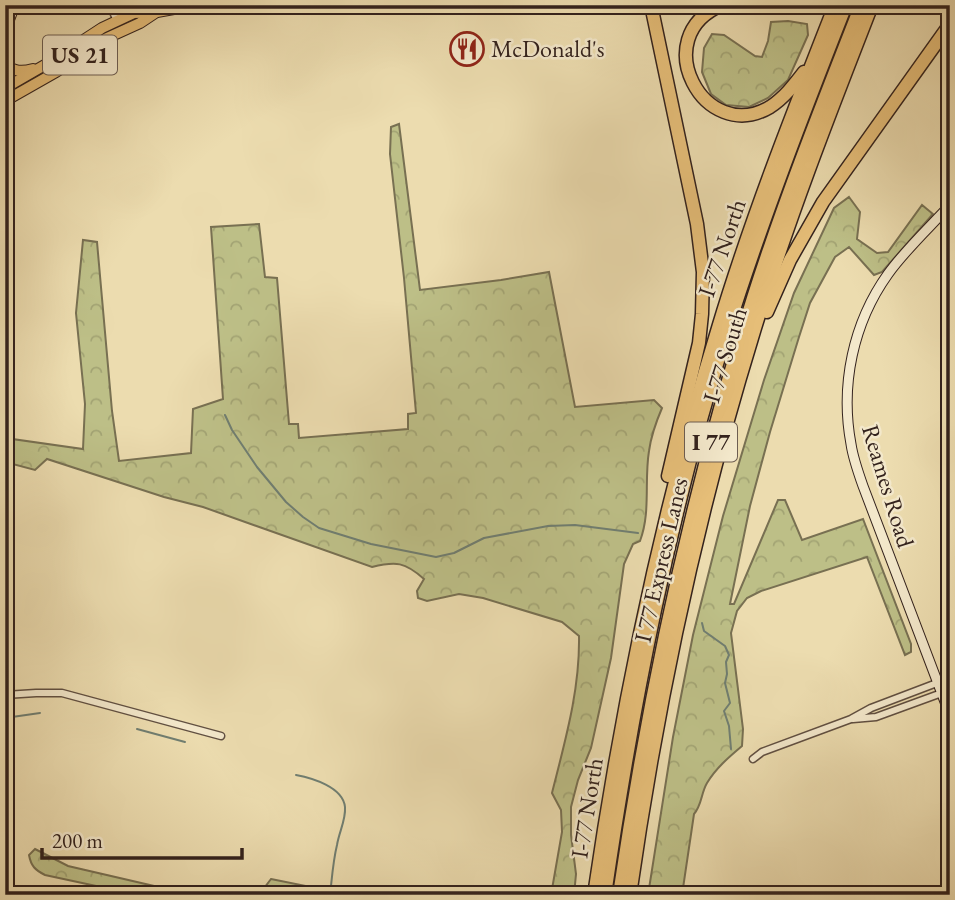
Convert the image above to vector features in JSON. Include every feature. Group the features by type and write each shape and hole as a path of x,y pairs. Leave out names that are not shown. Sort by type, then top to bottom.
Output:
{"highway":[{"path":"642,5 654,20"},
{"path":"651,5 697,224 703,272 699,343 664,495 667,511"},
{"path":"723,5 707,13 698,23 690,35 686,54 693,84 713,106 729,113 740,114 764,110 790,90 815,57"},
{"name":"I-77 North","path":"594,895 637,645 696,399 757,210 835,5"},
{"name":"I 77 Express Lanes","path":"605,895 627,751 649,634 704,412 762,226 846,5"},
{"name":"I 77 Express Lanes","path":"619,895 661,650 718,416 780,218 861,5"},
{"name":"I-77 South","path":"630,895 649,768 674,639 709,488 742,370 790,222 872,5"},
{"path":"742,370 790,260 811,221 950,24"}],"main road":[{"path":"5,32 15,5"},
{"name":"US 21","path":"5,88 84,38 134,13 196,5"},
{"name":"US 21","path":"5,101 56,72 107,38 157,12"},
{"path":"5,64 18,71 40,68"},
{"name":"Reames Road","path":"950,205 892,269 877,290 855,342 846,403 854,459 937,683 946,692 950,715"}],"street":[{"path":"110,5 117,21"},
{"path":"753,760 762,752 950,678"},
{"path":"851,719 876,717 946,692"},
{"path":"5,695 62,693 221,736"}],"green space":[{"path":"771,22 807,24 808,35 788,80 768,98 749,107 726,105 711,94 702,72 704,48 712,34 724,35 755,56 762,57"},
{"path":"399,124 420,290 549,272 575,407 654,400 662,408 649,451 643,530 640,541 633,544 624,564 611,658 591,748 571,807 576,874 574,895 551,895 562,832 561,810 552,793 571,715 579,656 579,636 562,622 483,598 459,594 427,601 418,598 417,591 424,579 400,564 372,567 203,507 47,459 35,470 5,462 5,438 83,449 85,404 76,313 83,240 97,242 119,461 191,453 193,409 223,399 211,227 259,224 265,277 277,278 289,424 298,424 299,438 408,429 408,414 416,413 390,154 391,127"},
{"path":"849,197 860,212 857,239 877,253 888,252 922,205 933,214 882,272 874,275 849,247 835,257 810,303 750,506 730,604 734,604 778,500 785,500 802,540 863,519 911,644 911,652 905,655 867,557 747,598 737,611 731,633 743,729 742,746 711,778 694,814 682,895 648,895 673,737 693,635 723,516 764,380 794,293 834,208"},
{"path":"35,849 68,866 193,895 138,895 45,875 31,862 29,855"},
{"path":"271,879 311,887 312,895 263,895"}],"waterway":[{"path":"225,415 257,467 286,502 319,528 371,544 436,557 454,553 484,538 548,526 575,525 638,533"},
{"path":"702,623 704,631 725,646 729,655 725,683 730,703 724,711 729,726 731,749"},
{"path":"5,718 40,713"},
{"path":"137,729 185,742"},
{"path":"296,775 318,781 333,789 339,794 345,807 334,857 330,895"}],"place":[{"name":"McDonald's","path":"467,49"}]}
